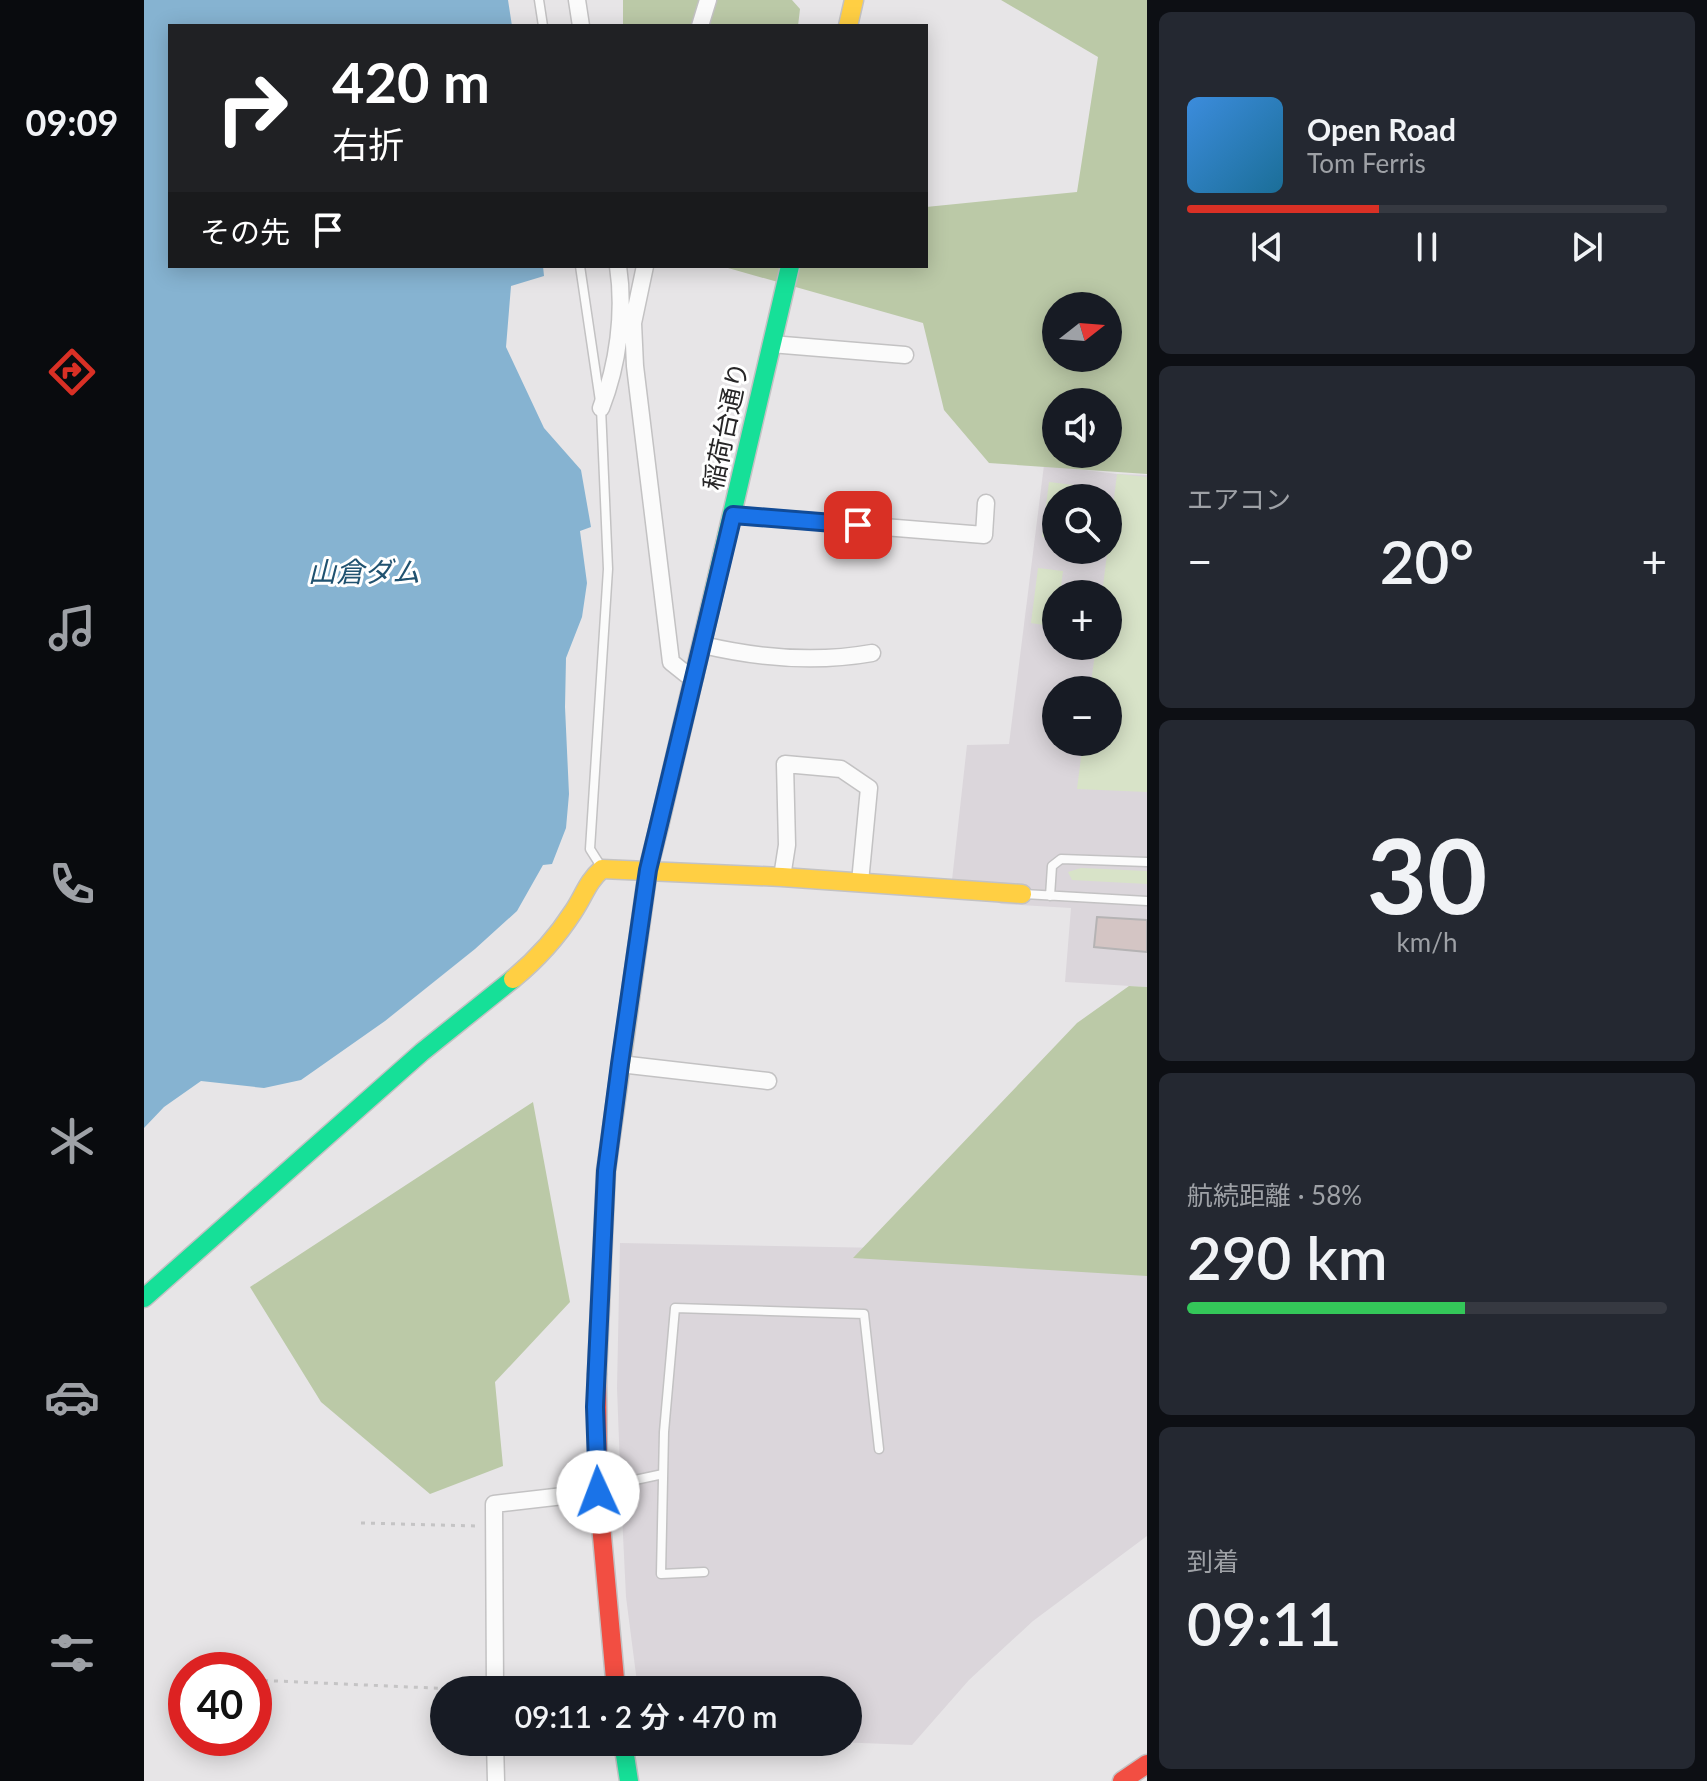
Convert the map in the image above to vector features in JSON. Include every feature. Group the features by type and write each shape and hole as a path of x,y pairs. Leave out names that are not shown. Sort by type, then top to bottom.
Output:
{"street":[{"path":"577,0 581,24"},
{"path":"701,24 708,0"},
{"path":"848,24 854,0"},
{"path":"601,408 611,384 622,294 618,268"},
{"path":"645,268 633,323 635,366 671,662 695,677"},
{"name":"稲荷台通り","path":"614,1676 598,1492 595,1407 606,1171 648,870 790,268"},
{"path":"771,344 905,355"},
{"path":"733,515 984,535 986,503"},
{"path":"703,645 781,658 872,653"},
{"path":"782,877 787,845 785,764 841,769 869,788 860,882"},
{"path":"144,1298 422,1052 523,971 555,938 576,908 589,880 602,869 782,877 1022,894"},
{"path":"620,1064 768,1081"},
{"path":"495,1676 494,1504 598,1492"},
{"path":"495,1756 496,1781"},
{"path":"625,1756 629,1781"},
{"path":"1122,1781 1147,1764"}],"lane":[{"path":"539,0 543,24"},
{"path":"580,268 601,408 608,569 590,849 602,869"},
{"path":"1050,896 1052,866 1061,859 1147,862"},
{"path":"1022,894 1147,901"},
{"path":"704,1572 661,1574 664,1432 675,1308 864,1314 879,1449"},
{"path":"598,1492 621,1483 663,1474"}],"path":[{"path":"361,1523 494,1527"},
{"path":"272,1681 430,1688"}],"shaded area":[{"path":"1044,468 1147,475 1147,987 1065,982 1071,908 1001,904 952,880 967,745 1009,744"},
{"path":"620,1243 1147,1253 1147,1536 1033,1621 969,1680 912,1745 862,1743 862,1676 636,1676 626,1597 617,1388"}],"green space":[{"path":"623,0 792,0 800,9 798,24 623,24"},
{"path":"1001,0 1147,0 1147,474 1061,468 1122,468 1122,388 1042,388 1042,467 989,463 944,410 923,323 728,268 928,268 928,207 1077,192 1098,57"},
{"path":"1117,474 1147,477 1147,792 1077,789 1081,756 1122,756 1122,676 1092,676 1094,660 1122,660 1122,580 1104,580 1106,564 1122,564 1122,484 1116,484"},
{"path":"1038,568 1063,571 1062,580 1042,580 1042,625 1031,623"},
{"path":"1081,868 1147,871 1147,884 1072,880 1068,872"},
{"path":"1129,986 1147,987 1147,1276 853,1258 1077,1023"},
{"path":"533,1102 570,1302 495,1382 503,1466 430,1494 321,1402 250,1287"}],"water":[{"name":"山倉ダム","path":"144,0 508,0 512,24 168,24 168,268 543,268 544,276 511,286 506,347 544,428 581,470 591,527 580,531 587,583 582,617 566,658 569,794 566,828 552,864 543,865 517,911 475,949 385,1021 301,1080 264,1088 201,1081 164,1107 144,1128"}],"building":[{"path":"1097,917 1147,920 1147,952 1094,947"}],"traffic: fast":[{"path":"659,826 790,268"},
{"path":"144,1298 422,1052 513,979"},
{"path":"625,1756 629,1781"}],"traffic: slow":[{"path":"848,24 854,0"},
{"path":"597,1374 606,1171 648,870 659,826"},
{"path":"513,979 553,939 602,869 782,877 1022,894"}],"traffic: jam":[{"path":"597,1374 598,1492 615,1676"},
{"path":"1122,1781 1147,1764"}],"route":[{"path":"598,1492 595,1407 606,1171 620,1064 648,870 733,515 858,525"}]}
